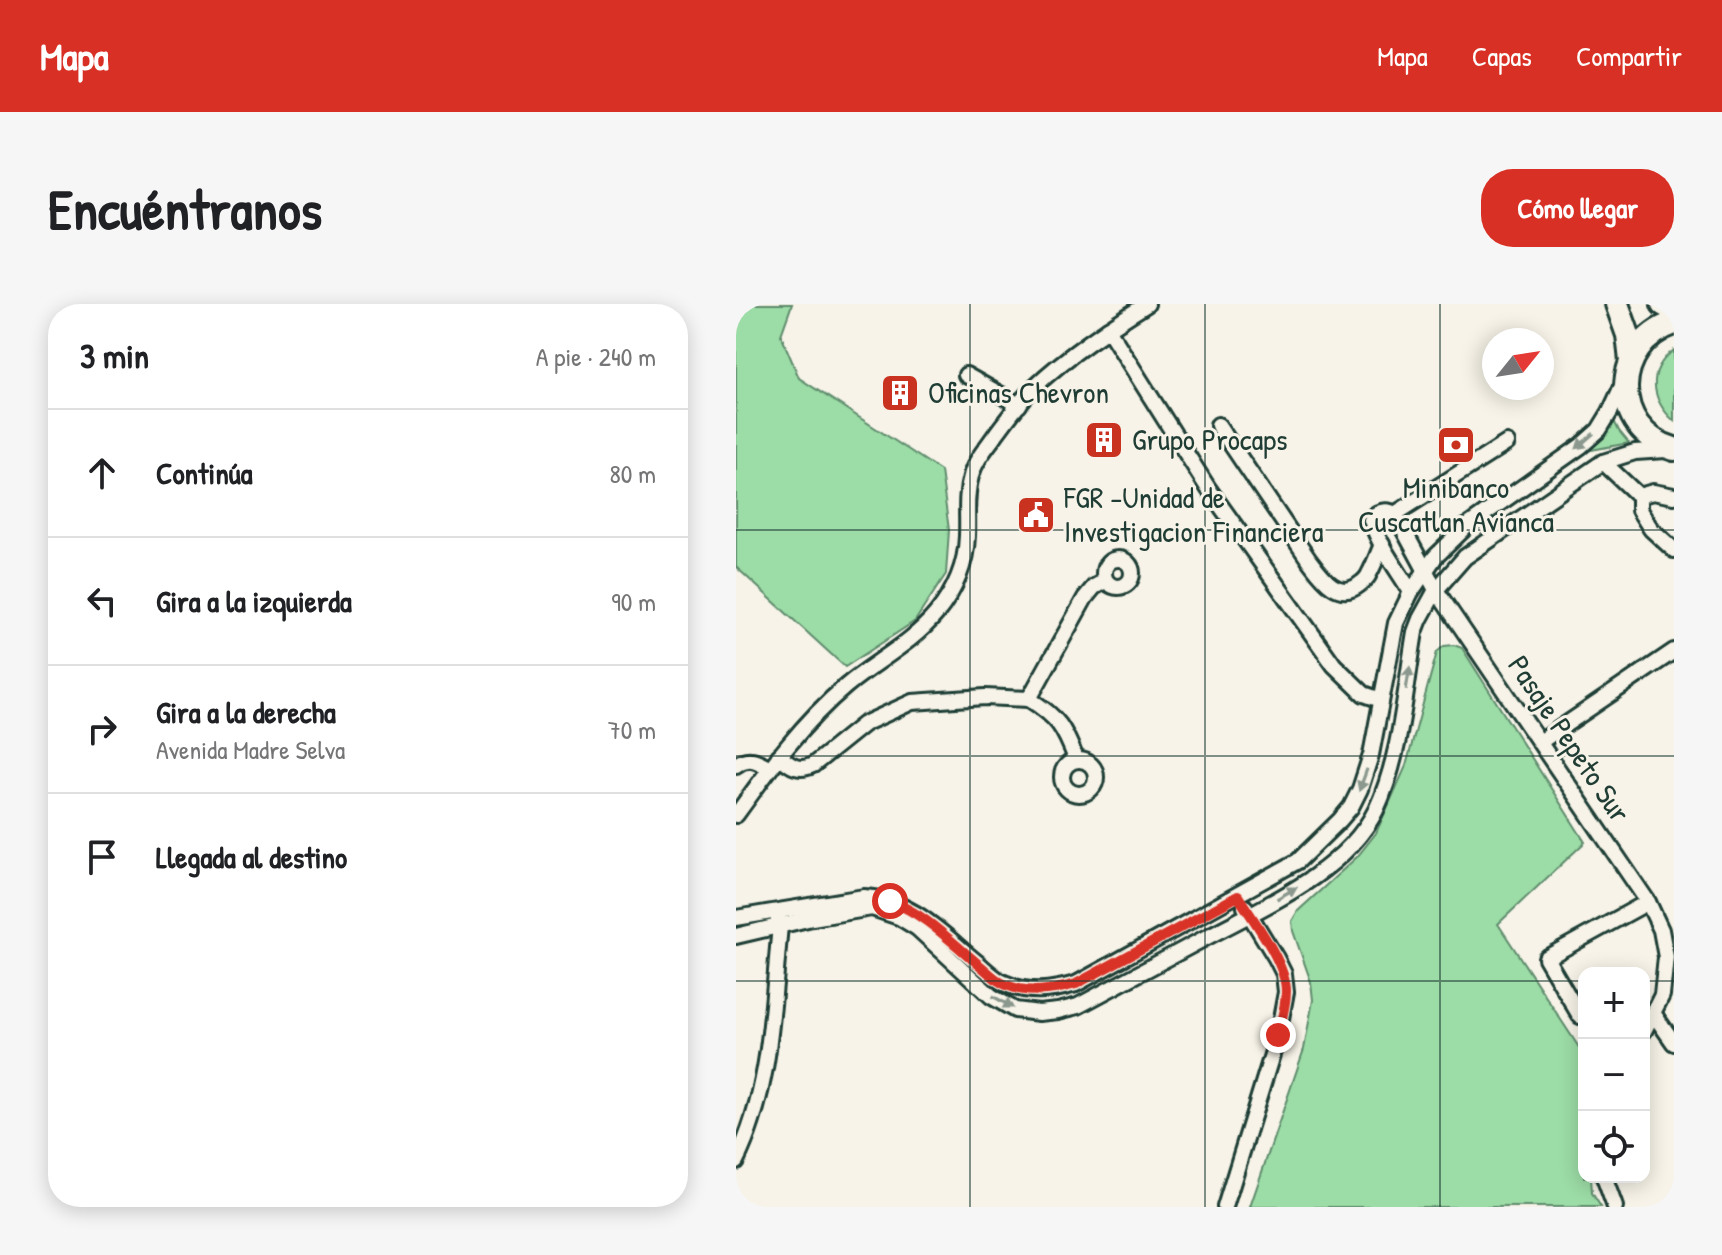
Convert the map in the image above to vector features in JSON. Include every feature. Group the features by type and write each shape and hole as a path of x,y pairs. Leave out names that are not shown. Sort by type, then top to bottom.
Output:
{"highway":[{"path":"1617,304 1628,335 1626,392 1629,404 1639,425 1657,442 1674,450"},
{"path":"1663,304 1674,310"},
{"path":"1629,369 1647,338 1674,323"}],"street":[{"path":"736,815 774,762 825,705 913,637 936,614 962,570 971,474 979,457 1019,405 1066,359 1147,304"},
{"path":"1108,329 1208,488 1334,665 1364,694 1381,700"},
{"path":"736,936 778,918 864,897 878,898 922,916 1001,983 1023,990 1058,989 1076,984 1298,861 1340,820 1360,789 1373,747 1396,623 1425,571 1466,527 1599,430 1629,369"},
{"path":"966,375 1019,405"},
{"path":"1218,425 1322,579 1333,588 1354,589 1364,581 1382,544"},
{"path":"1411,592 1382,544 1371,520 1373,516 1386,511 1395,514 1507,443"},
{"path":"736,918 812,918 872,908 917,928 991,996 1015,1010 1039,1013 1078,1006 1249,914 1331,865 1355,842 1375,812 1386,783 1400,726 1415,632 1436,590 1465,557 1603,462 1635,452 1674,450"},
{"path":"1603,462 1639,496 1639,510 1651,529 1674,550"},
{"path":"1639,496 1653,492 1674,496"},
{"name":"Pasaje Pepeto Sur","path":"1395,514 1436,590 1648,902 1661,930 1668,993 1650,1019"},
{"path":"1029,699 1085,598 1094,587 1105,581"},
{"path":"1540,742 1674,651"},
{"path":"736,765 750,759 805,769 864,724 912,702 985,697 1029,699 1050,712 1065,731 1076,759"},
{"path":"1225,1207 1278,1035 1286,992 1284,974 1238,896"},
{"path":"1578,1013 1546,958 1648,902"},
{"path":"736,1161 748,1136 767,1060 778,918"},
{"path":"1653,1013 1674,1043"},
{"path":"1606,1183 1615,1207"}],"green space":[{"path":"736,304 792,304 781,335 799,378 941,471 949,530 946,574 915,621 845,667 736,567"},
{"path":"1674,350 1674,421 1660,403 1655,385 1659,366"},
{"path":"1612,417 1629,443 1591,450"},
{"path":"1444,646 1462,648 1585,842 1498,924 1578,1046 1578,1183 1591,1183 1592,1193 1601,1207 1250,1207 1304,1049 1313,1000 1311,982 1292,921 1298,911 1357,857 1376,833 1406,766 1437,652"}],"place":[{"name":"Oficinas Chevron","path":"900,393"},
{"name":"Grupo Procaps","path":"1104,440"},
{"name":"Minibanco Cuscatlan Avianca","path":"1456,445"},
{"name":"FGR -Unidad de Investigacion Financiera","path":"1036,515"}],"route":[{"path":"890,901 922,916 1001,983 1023,990 1041,991 1076,984 1238,896 1284,974 1286,992 1278,1035"}]}
